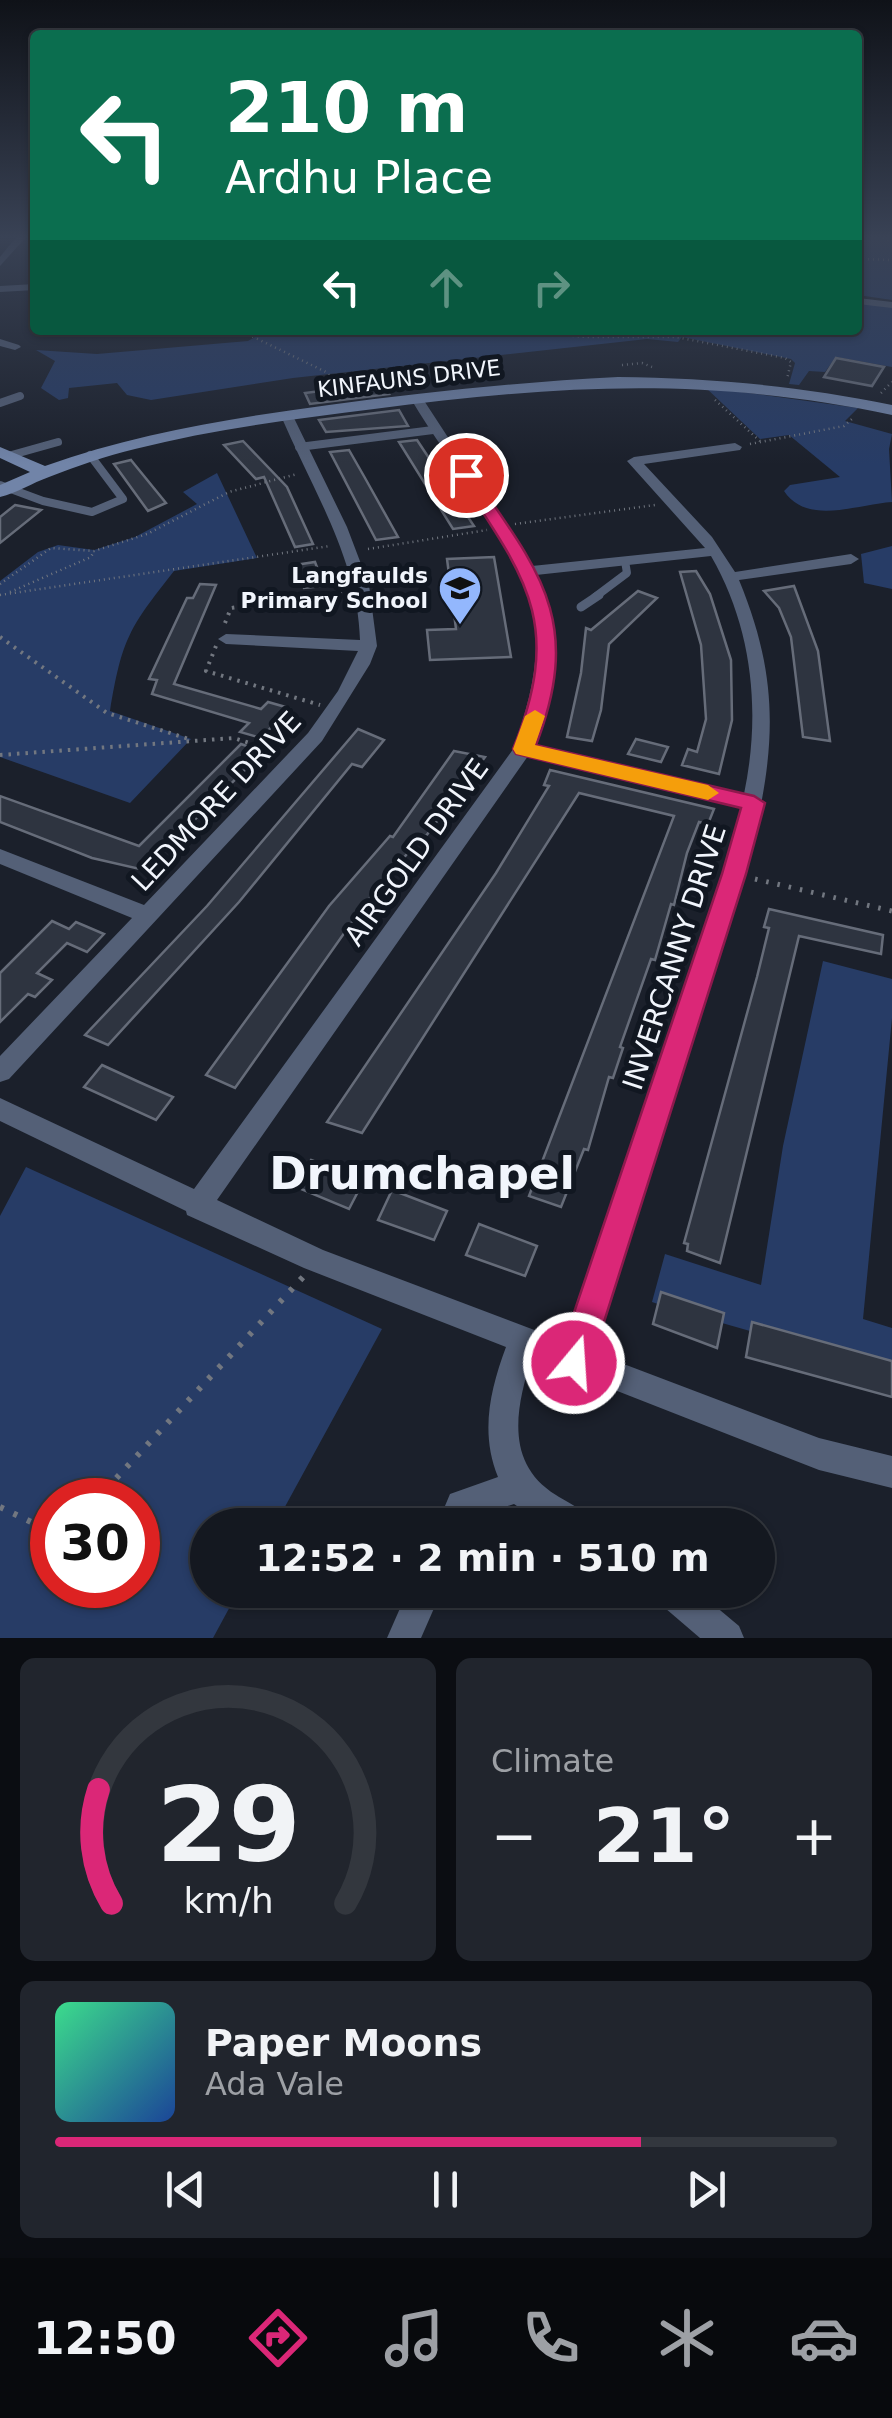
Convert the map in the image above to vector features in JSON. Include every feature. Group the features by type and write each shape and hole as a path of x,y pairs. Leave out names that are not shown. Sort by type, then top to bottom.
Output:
{"street":[{"path":"0,342 15,348"},
{"name":"KINFAUNS DRIVE","path":"3,488 90,455 192,429 594,380 694,380 784,389 892,410"},
{"name":"AIRGOLD DRIVE","path":"197,1206 524,749 534,723 546,654 546,620 530,571 495,528 417,399"},
{"path":"226,640 368,646 364,589 287,416"},
{"name":"INVERCANNY DRIVE","path":"574,1363 734,874 754,803 766,724 758,651 730,577 715,551 634,461 735,446"},
{"path":"4,454 43,472"},
{"path":"530,571 715,551"},
{"path":"730,577 851,559"},
{"name":"LEDMORE DRIVE","path":"0,1072 296,758 336,710 368,646"},
{"path":"524,749 754,803"},
{"path":"0,856 147,915"},
{"path":"0,1110 314,1259 574,1363 819,1454 892,1472"},
{"path":"523,1342 504,1388 503,1437 519,1487 550,1508"},
{"path":"461,1508 519,1487"},
{"path":"404,1638 417,1608"},
{"path":"691,1608 727,1638"}],"lane":[{"path":"0,403 20,396"},
{"path":"299,447 433,430"},
{"path":"4,454 58,442"},
{"path":"3,488 92,512 123,499 90,455"},
{"path":"582,608 623,578 625,561"}],"path":[{"path":"246,335 337,375 354,402"},
{"path":"553,335 676,338 781,357 792,362 786,384"},
{"path":"694,380 761,442"},
{"path":"735,446 844,426 892,382"},
{"path":"0,584 51,548 94,552 147,534 255,482 311,470"},
{"path":"372,548 671,502"},
{"path":"1,595 345,544"},
{"path":"1,595 92,557 94,552"},
{"path":"0,638 107,713 195,741"},
{"path":"0,755 234,738 296,758"},
{"path":"734,874 892,911"},
{"path":"117,1478 298,1284 314,1259"},
{"path":"0,1506 30,1521"}],"shaded area":[{"path":"862,312 892,312 892,367 836,357 825,372 809,371 799,385 789,384 795,363 791,359 682,337 678,342 647,339 293,378 151,400 127,395 117,383 69,388 68,398 59,400 41,388 55,361 36,350 97,354 248,341 255,337 252,335 862,335"},
{"path":"705,387 858,408 845,421 892,434 892,502 819,510 794,502 784,491 790,485 840,477 789,435 760,439"},
{"path":"217,473 257,558 174,571 130,635 110,711 191,739 130,803 0,757 0,581 38,552 58,545 94,550 135,537 197,504 183,492"},
{"path":"892,546 892,589 864,583 861,554"},
{"path":"823,961 892,979 892,1018 863,1319 892,1328 892,1361 752,1322 750,1331 722,1323 724,1313 662,1292 658,1304 652,1302 665,1254 761,1285 783,1146"},
{"path":"26,1167 382,1329 284,1508 190,1508 190,1608 229,1608 213,1638 0,1638 0,1216"}],"building":[{"path":"836,358 884,367 872,386 824,377"},
{"path":"382,383 389,394 310,404 305,393"},
{"path":"399,410 408,426 326,432 319,420"},
{"path":"417,440 474,526 453,529 399,442"},
{"path":"243,441 287,487 313,544 295,547 264,477 256,479 224,445"},
{"path":"349,450 398,537 376,540 330,452"},
{"path":"131,460 166,503 148,511 114,464"},
{"path":"15,505 41,510 0,543 0,517"},
{"path":"494,557 511,657 430,660 427,630 456,629 447,559"},
{"path":"315,562 324,586 304,588 295,565"},
{"path":"696,571 710,594 731,660 732,720 719,774 682,765 688,749 697,752 706,719 701,645 680,572"},
{"path":"200,584 216,585 174,684 261,709 268,702 289,708 261,738 240,732 249,723 152,694 157,680 149,679 187,598 193,598"},
{"path":"794,586 818,651 830,741 803,737 791,637 779,608 764,591"},
{"path":"638,591 657,598 609,644 601,710 592,741 567,737 586,628 591,630"},
{"path":"358,729 384,740 362,767 352,764 239,902 108,1045 85,1035 207,906"},
{"path":"636,739 668,747 661,762 628,754"},
{"path":"241,744 263,752 144,870 92,858 0,822 0,796 139,846"},
{"path":"454,751 485,757 426,836 364,905 235,1088 206,1075 329,906 393,837"},
{"path":"550,770 714,809 708,824 699,822 687,853 674,905 671,904 655,960 651,959 613,1078 609,1077 588,1150 584,1149 561,1207 529,1196 674,816 579,793 362,1133 327,1122 496,873 549,786 544,785"},
{"path":"769,909 883,935 881,954 799,936 720,1263 687,1251 688,1244 684,1243 757,977 769,928 764,927"},
{"path":"52,921 69,929 76,922 104,934 87,952 67,943 37,973 52,980 35,997 28,994 0,1022 0,973"},
{"path":"102,1065 173,1097 156,1120 84,1087"},
{"path":"311,1160 364,1180 349,1209 296,1187"},
{"path":"392,1190 447,1211 434,1240 378,1220"},
{"path":"479,1224 537,1246 525,1276 466,1255"},
{"path":"661,1292 724,1313 717,1348 653,1324"},
{"path":"752,1322 892,1361 892,1397 746,1357"}],"slow traffic":[{"path":"535,716 524,749 708,793"}],"place":[{"name":"Langfaulds Primary School","path":"460,626"}],"district":[{"name":"Drumchapel","path":"422,1173"}],"route":[{"path":"466,475 530,571 546,620 546,654 534,723 524,749 754,803 574,1363"}]}
